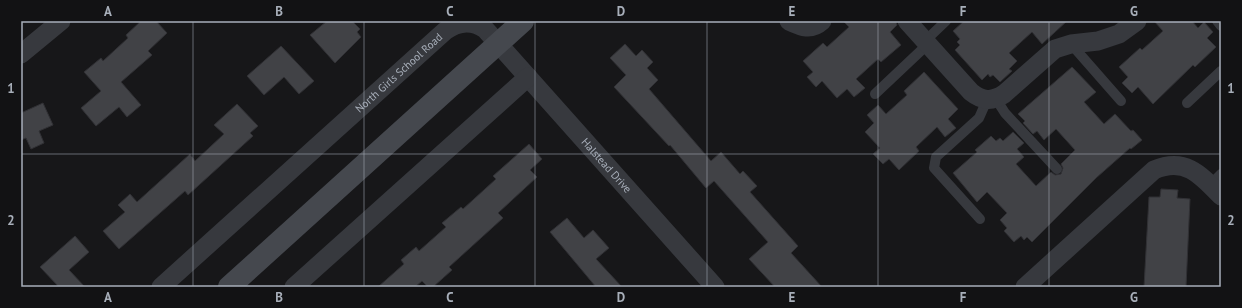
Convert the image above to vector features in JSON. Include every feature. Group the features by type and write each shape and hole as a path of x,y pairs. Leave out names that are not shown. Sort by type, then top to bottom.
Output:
{"main road":[{"path":"229,287 524,21"}],"street":[{"path":"21,54 61,21"},
{"path":"789,21 804,28 817,26 822,21"},
{"path":"907,21 971,92 978,98 992,100 1055,49 1071,44 1098,41 1119,34 1137,21"},
{"name":"North Girls School Road","path":"161,287 449,28 467,22 481,26 498,44"},
{"name":"Halstead Drive","path":"498,44 715,287"},
{"path":"294,287 528,77"},
{"path":"1025,287 1154,170 1172,165 1188,167 1217,185"}],"lane":[{"path":"875,94 946,21"},
{"path":"1217,21 1221,26"},
{"path":"1071,44 1121,101"},
{"path":"1187,103 1221,71"},
{"path":"980,219 934,168 936,157 980,118 992,100 1057,169"}],"building":[{"path":"141,21 156,21 167,33 148,51 152,55 121,82 141,105 127,117 119,107 96,126 81,108 101,91 84,72 101,58 103,61 128,38 126,35"},
{"path":"327,21 352,21 360,29 357,32 361,37 335,63 310,35"},
{"path":"843,21 896,21 897,25 890,32 901,45 881,62 878,59 856,79 865,88 854,97 847,89 837,98 822,81 816,87 807,77 813,72 803,61 823,43 827,47 849,27"},
{"path":"964,21 1067,21 1042,44 1032,32 1009,53 1017,61 1009,69 1012,71 1000,82 993,75 990,77 988,74 982,80 955,50 960,45 957,42 960,39 953,31"},
{"path":"1154,21 1192,21 1198,28 1204,22 1213,32 1207,38 1216,47 1195,67 1193,65 1153,104 1138,87 1132,93 1122,83 1128,77 1119,67 1140,48 1142,50 1163,31"},
{"path":"625,44 636,56 642,50 653,62 647,68 658,80 649,89 711,161 721,152 740,174 743,171 757,186 750,192 798,246 791,253 822,287 775,287 749,259 768,242 714,181 706,188 670,145 669,146 614,87 626,75 610,58"},
{"path":"281,46 314,81 299,94 284,77 264,95 247,76"},
{"path":"1072,67 1096,92 1084,102 1104,124 1115,114 1142,140 1131,149 1130,148 1096,178 1032,242 1027,237 1024,240 1021,236 1014,242 1004,231 1007,228 1000,220 1007,213 987,192 977,202 953,173 977,152 975,150 991,136 996,141 1000,138 1003,141 1013,132 1024,143 1017,149 1024,157 1016,164 1036,186 1051,172 1055,175 1061,174 1063,168 1061,164 1075,150 1056,129 1044,140 1037,131 1033,134 1023,123 1025,121 1018,114"},
{"path":"924,72 958,109 948,119 956,128 945,137 937,127 916,147 919,151 899,170 889,159 883,164 873,154 880,148 865,132 874,123 867,115 878,105 886,114 907,95 904,91"},
{"path":"43,103 53,125 39,131 44,143 31,149 26,138 21,140 21,113"},
{"path":"237,104 258,126 250,133 253,136 188,195 185,191 119,249 103,231 125,212 118,205 130,194 137,202 190,154 195,161 224,134 214,125"},
{"path":"529,144 542,159 530,170 537,177 498,213 503,218 449,267 452,270 433,287 428,287 422,281 415,287 378,287 404,264 401,260 416,247 419,251 446,227 442,223 461,207 463,209 496,179 493,176"},
{"path":"1161,189 1178,190 1177,198 1190,199 1186,287 1144,287 1149,197 1160,197"},
{"path":"567,218 584,238 593,230 609,248 596,259 622,287 596,287 550,232"},
{"path":"75,236 89,252 69,270 85,287 59,287 40,267"}]}
